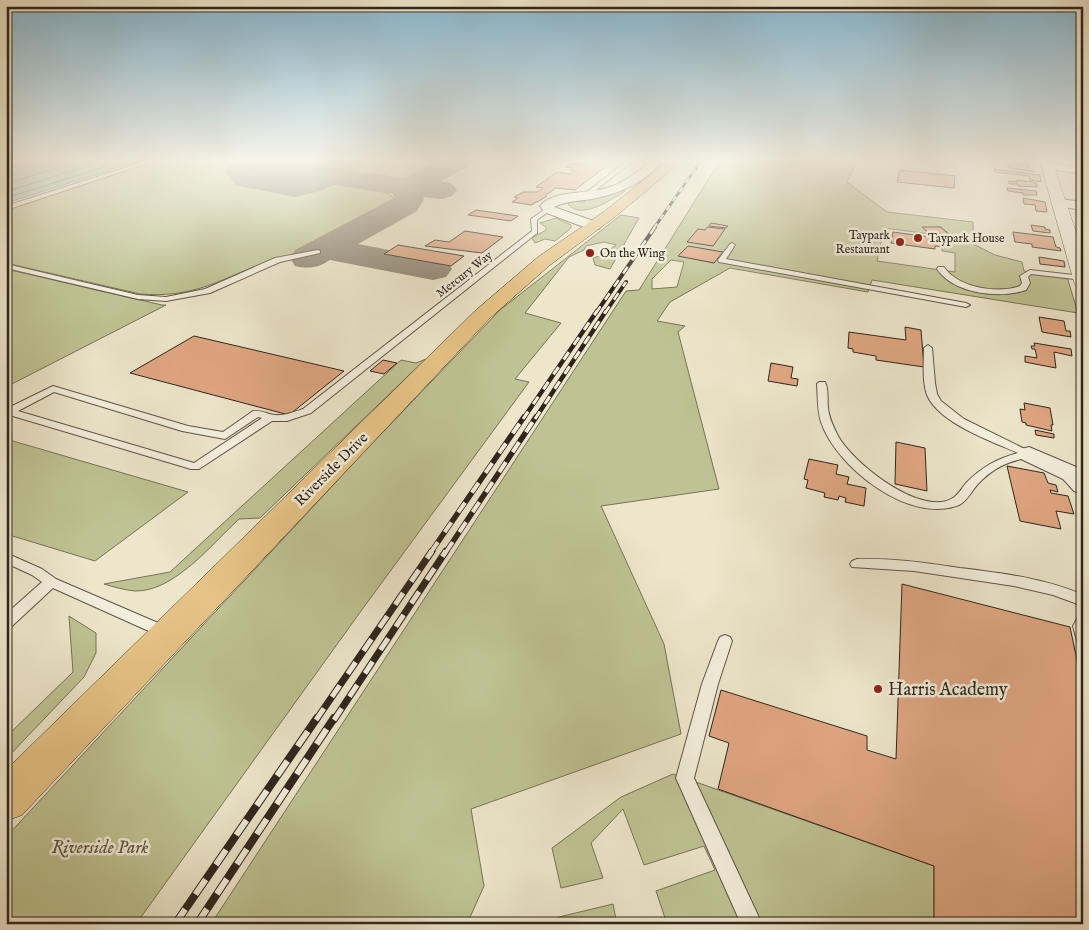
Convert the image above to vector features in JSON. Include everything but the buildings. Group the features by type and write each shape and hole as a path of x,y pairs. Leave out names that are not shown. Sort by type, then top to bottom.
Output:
{"main road":[{"name":"Riverside Drive","path":"6,800 483,314 544,261 602,220 617,204"}],"street":[{"path":"549,204 546,206 553,210 602,220"},
{"path":"1060,204 1082,280"},
{"path":"553,210 602,220"},
{"path":"1029,454 1072,474 1083,486"}],"lane":[{"name":"Mercury Way","path":"270,418 286,419 307,411 535,232 534,219 553,210"},
{"path":"732,245 722,260 966,305"},
{"path":"6,266 138,297 166,299 207,290 278,260 318,252"},
{"path":"780,271 781,267 790,264"},
{"path":"940,270 955,283 1010,292 1024,288 1026,283 1024,276 1030,272 1082,280"},
{"path":"928,348 932,396 947,413 977,431 1029,454"},
{"path":"822,384 826,422 840,448 867,474 893,493 918,504 942,506 957,502 982,472 1002,459 1029,454"},
{"path":"53,389 186,429 225,436 257,413 270,418 195,467 9,412 53,389"},
{"path":"6,558 37,572 51,582 168,633"},
{"path":"858,564 901,564 1032,584 1069,594 1083,601"},
{"path":"6,623 51,582"},
{"path":"1083,621 1080,626 1083,640"},
{"path":"725,641 710,684 685,778 752,924"}],"green space":[{"path":"20,204 389,204 305,251 266,262 203,287 175,294 159,295 140,294 6,263 6,209"},
{"path":"568,204 602,204 588,209 574,209"},
{"path":"693,204 877,204 887,212 973,222 973,244 995,255 1022,262 1024,271 1067,277 1078,313 872,280 868,292 730,268 670,302 657,321 685,326 678,332 719,489 601,506 664,644 681,734 471,809 484,886 467,924 211,924 626,291 639,290","holes":["941,227 950,235 944,235 946,242 942,242 942,251 955,253 955,272 877,261 884,228 930,234 923,228","671,260 684,262 677,287 652,289 652,279"]},
{"name":"Riverside Park","path":"621,215 639,218 610,269 595,265 593,258 603,255 616,245 604,242 586,246 584,250 569,257 525,313 561,323 515,379 529,382 361,611 136,924 6,924 6,837 363,453 500,310"},
{"path":"556,218 571,225 571,228 555,241 545,239 535,243 532,238 546,230 546,227 540,223"},
{"path":"6,269 162,305 166,305 6,387"},
{"path":"426,359 260,518 239,519 192,565 164,584 150,589 135,591 104,584 170,572 401,360 416,363"},
{"path":"6,439 188,492 95,561 6,534"},
{"path":"69,616 96,633 96,653 84,677 6,759 6,737 73,672"},
{"path":"673,774 934,866 934,924 667,924 656,891 715,870 704,846 644,865 623,809 591,843 603,878 561,888 552,848 621,797"},
{"path":"613,904 617,924 550,924 559,917"}],"taxiway":[{"path":"331,245 405,204"},
{"path":"308,258 331,245"},
{"path":"331,245 332,250 433,269"}],"railway":[{"path":"654,228 671,204"},
{"path":"596,313 655,227"},
{"path":"605,313 626,282"},
{"path":"523,419 597,311"},
{"path":"535,419 606,311"},
{"path":"431,552 524,417"},
{"path":"446,552 536,417"},
{"path":"316,720 432,551"},
{"path":"334,720 446,551"},
{"path":"175,924 317,718"},
{"path":"197,924 334,718"}],"place":[{"name":"Taypark House","path":"918,238"},
{"name":"Taypark Restaurant","path":"900,242"},
{"name":"On the Wing","path":"590,253"},
{"name":"Harris Academy","path":"878,689"}]}
